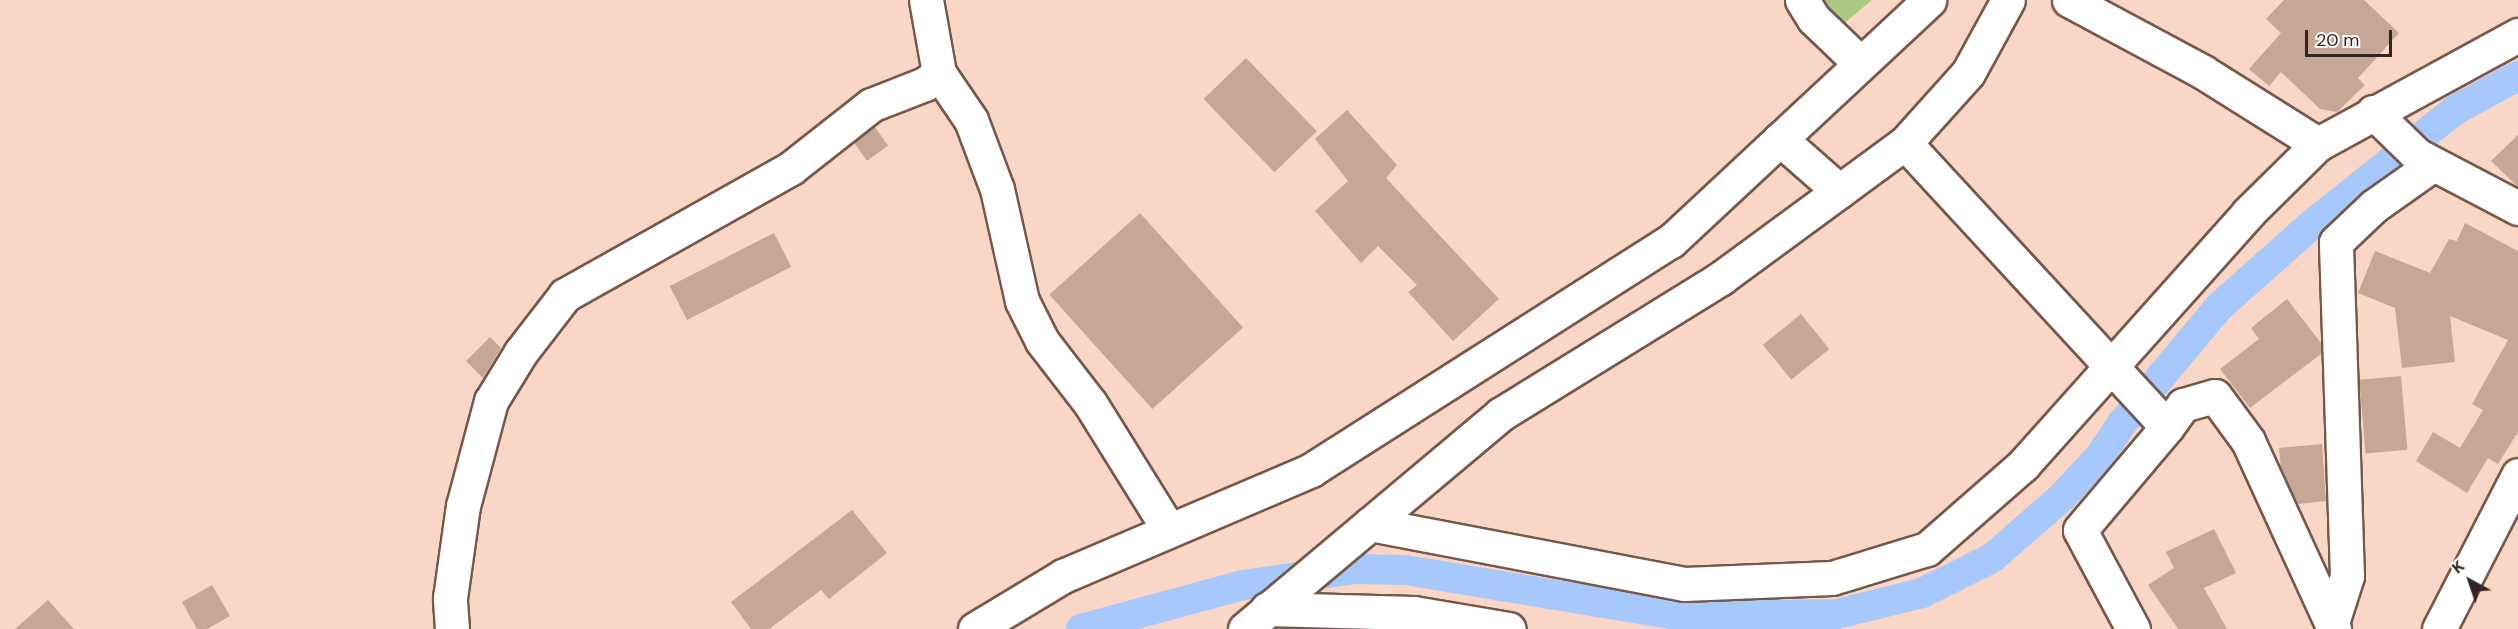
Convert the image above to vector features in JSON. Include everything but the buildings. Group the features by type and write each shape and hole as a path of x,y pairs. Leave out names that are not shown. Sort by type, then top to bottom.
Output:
{"street":[{"path":"926,0 939,73 970,120 990,169 1022,301 1042,341 1090,403 1169,531"},
{"path":"1802,0 1814,19 1860,63"},
{"path":"975,629 1063,576 1311,471 1463,377 1671,242 1929,0"},
{"path":"1264,613 1323,561 1501,414 1721,278 1905,143 1968,73 2008,0"},
{"path":"2069,0 2204,72 2318,144"},
{"path":"1370,524 1684,584 1832,578 1927,549 2023,465 2114,367 2248,213 2318,144 2384,122 2518,35"},
{"path":"452,629 450,598 463,506 492,401 521,352 566,295 791,168 872,105 925,84 939,73"},
{"path":"2384,122 2425,160 2518,208"},
{"path":"1780,139 1839,191"},
{"path":"1905,143 2153,411"},
{"path":"2333,626 2347,576 2336,242 2425,160"},
{"path":"2133,629 2080,530 2153,411 2216,396 2248,441 2333,626"},
{"path":"2439,629 2518,475"},
{"path":"1264,613 1414,613 1509,629"}],"green space":[{"path":"1819,0 1872,0 1841,26"}],"waterway":[{"path":"1081,629 1243,585 1356,569 1405,570 1684,616 1837,614 1922,593 1992,558 2061,498 2100,456 2122,423 2220,306 2310,226 2455,110 2518,76"}]}
